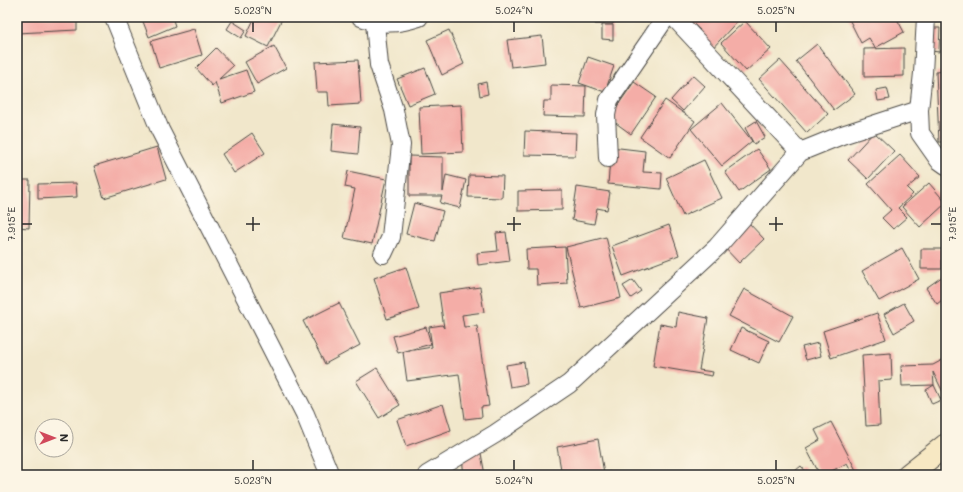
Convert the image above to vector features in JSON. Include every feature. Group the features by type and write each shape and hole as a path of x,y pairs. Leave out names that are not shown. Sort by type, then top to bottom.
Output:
{"street":[{"path":"114,17 160,130 305,414 330,475"},
{"path":"383,254 391,237 401,145 394,110 379,65 368,20 401,23 419,17"},
{"path":"608,158 606,115 609,100 666,17"},
{"path":"674,17 800,152"},
{"path":"926,17 923,74 919,110 920,132 939,160 946,165"},
{"path":"427,475 495,434 569,384 717,247 800,152 842,135 919,110"},
{"path":"908,475 946,445"}],"building":[{"path":"17,17 77,17 77,30 17,33"},
{"path":"146,17 172,17 175,26 149,37 142,19"},
{"path":"255,17 283,17 268,47 246,36"},
{"path":"595,17 613,17 613,24 595,24"},
{"path":"689,17 741,17 710,51 694,36 700,30 688,19"},
{"path":"848,17 896,17 904,32 875,48 869,38 861,43"},
{"path":"232,21 246,30 241,38 227,29"},
{"path":"745,21 771,49 746,71 721,43"},
{"path":"602,25 613,25 613,40 602,39"},
{"path":"933,28 940,28 939,52 931,51"},
{"path":"194,29 202,55 159,68 151,41"},
{"path":"449,30 464,64 442,75 427,40"},
{"path":"542,36 545,63 511,67 507,40"},
{"path":"817,44 855,94 834,110 796,61"},
{"path":"274,46 286,68 257,84 245,62"},
{"path":"216,48 233,66 219,79 246,70 254,92 222,103 215,82 212,86 196,68"},
{"path":"904,48 904,76 864,77 864,49"},
{"path":"588,57 614,66 605,92 579,83"},
{"path":"358,60 361,104 329,106 328,92 317,92 315,62"},
{"path":"780,60 828,114 807,133 759,79"},
{"path":"425,68 435,94 408,105 397,79"},
{"path":"946,71 946,142 939,142 936,72"},
{"path":"693,75 705,86 683,111 671,100"},
{"path":"486,82 488,94 480,96 478,84"},
{"path":"634,82 656,97 631,134 609,118"},
{"path":"551,85 586,86 585,117 543,116 544,101 551,101"},
{"path":"887,88 890,99 878,101 876,90"},
{"path":"665,100 695,121 670,158 640,137"},
{"path":"722,103 752,141 722,166 691,129"},
{"path":"461,105 463,152 421,154 419,107"},
{"path":"756,121 765,137 754,144 745,128"},
{"path":"333,124 360,127 358,154 331,151"},
{"path":"525,131 576,133 575,156 524,155"},
{"path":"874,132 894,151 868,179 848,160"},
{"path":"252,133 265,153 234,173 222,154"},
{"path":"157,147 166,179 104,198 94,166"},
{"path":"611,147 645,151 643,172 662,173 661,189 608,184"},
{"path":"757,149 771,169 739,192 725,172"},
{"path":"900,155 920,177 907,188 913,194 898,208 907,217 893,229 882,218 891,210 868,184"},
{"path":"409,156 443,157 443,192 446,175 466,180 460,208 440,203 442,196 409,196"},
{"path":"704,160 722,198 683,216 666,178"},
{"path":"348,171 386,179 372,244 344,238 355,189 345,187"},
{"path":"469,175 503,176 502,198 468,197"},
{"path":"17,180 30,180 29,228 17,227"},
{"path":"76,183 77,197 38,199 38,184"},
{"path":"929,183 946,203 920,227 902,207"},
{"path":"577,187 610,192 607,210 597,208 594,224 572,220"},
{"path":"562,190 562,210 518,211 518,191"},
{"path":"414,203 443,211 435,241 406,234"},
{"path":"748,222 764,239 739,263 723,246"},
{"path":"669,225 679,255 623,276 612,246"},
{"path":"506,232 510,261 478,265 477,253 498,251 496,233"},
{"path":"606,237 621,298 581,308 566,247"},
{"path":"565,247 567,283 537,285 536,269 527,269 526,249"},
{"path":"902,248 919,279 879,301 862,271"},
{"path":"921,249 942,249 942,269 921,269"},
{"path":"406,267 419,309 387,319 374,278"},
{"path":"946,274 946,297 937,304 926,288"},
{"path":"633,280 641,291 631,298 623,286"},
{"path":"480,287 484,312 462,315 464,327 477,326 489,406 481,407 482,417 465,419 459,374 407,381 403,352 432,347 429,327 442,325 444,328 439,293"},
{"path":"744,289 793,316 779,342 729,316"},
{"path":"339,303 360,345 325,364 303,321"},
{"path":"904,303 914,321 894,333 884,314"},
{"path":"678,312 708,318 699,370 713,372 712,376 653,366 660,324 676,327"},
{"path":"877,313 886,339 831,358 823,331"},
{"path":"426,327 431,344 398,353 393,336"},
{"path":"741,328 769,341 759,363 731,350"},
{"path":"818,343 821,356 806,360 802,347"},
{"path":"891,353 892,380 878,381 880,425 866,426 862,355"},
{"path":"946,358 946,398 933,372 934,385 902,386 901,366 933,365"},
{"path":"524,362 527,384 510,387 506,365"},
{"path":"377,368 400,405 379,418 356,381"},
{"path":"934,385 941,400 932,404 926,390"},
{"path":"443,404 451,430 406,446 397,420"},
{"path":"831,422 857,472 853,474 847,463 824,475 820,475 806,448 820,440 815,430"},
{"path":"598,439 604,473 610,472 611,475 562,475 557,447"},
{"path":"480,448 485,475 464,475 461,451"},
{"path":"801,466 809,475 790,475"}]}
